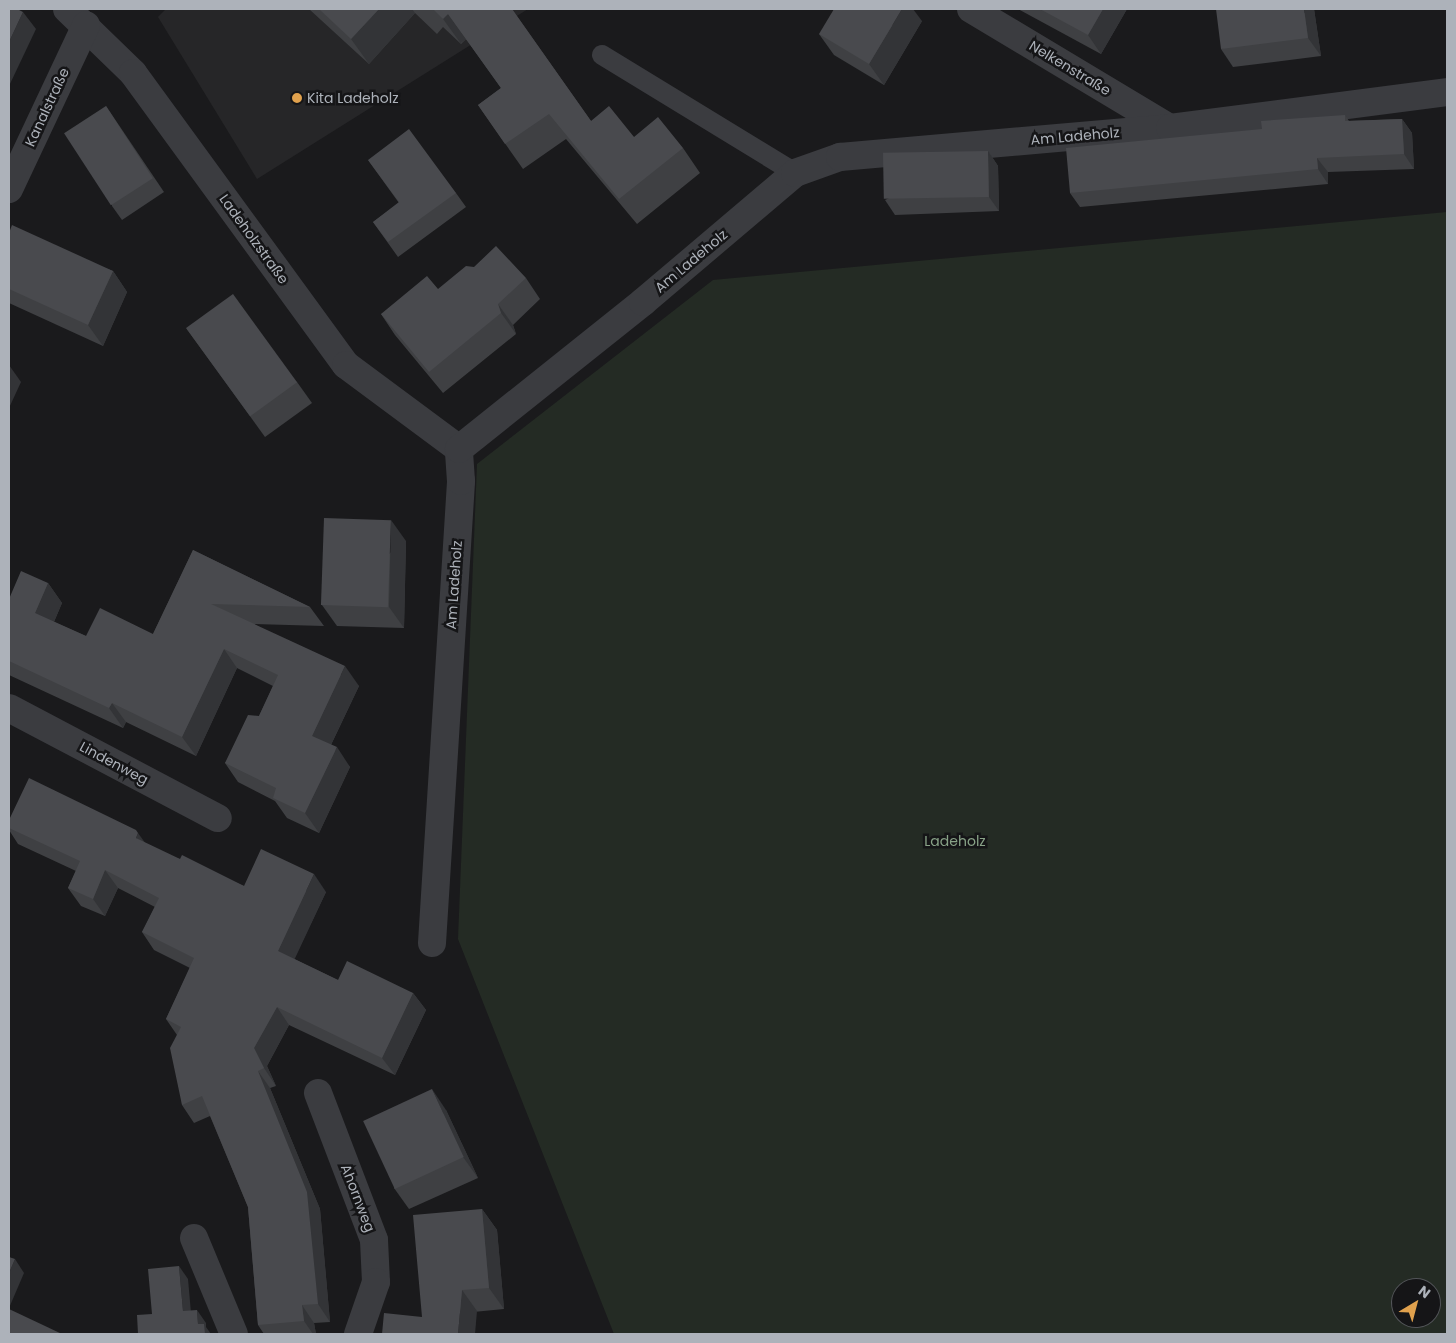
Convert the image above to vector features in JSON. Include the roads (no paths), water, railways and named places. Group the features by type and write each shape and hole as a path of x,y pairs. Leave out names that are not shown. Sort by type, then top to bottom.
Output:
{"street":[{"name":"Nelkenstraße","path":"971,9 1170,128"},
{"name":"Kanalstraße","path":"9,189 76,17"},
{"name":"Ladeholzstraße","path":"76,17 133,73 346,364 459,448"},
{"name":"Am Ladeholz","path":"432,944 461,481 459,448 642,302 795,173 840,157 1170,128 1447,92"},
{"name":"Lindenweg","path":"9,708 218,818"},
{"name":"Ahornweg","path":"318,1093 374,1240 376,1282 358,1334"},
{"path":"194,1238 234,1334"}],"lane":[{"path":"602,55 795,173"}],"place":[{"name":"Kita Ladeholz","path":"297,98"}],"park label":[{"name":"Ladeholz","path":"955,841"}]}
